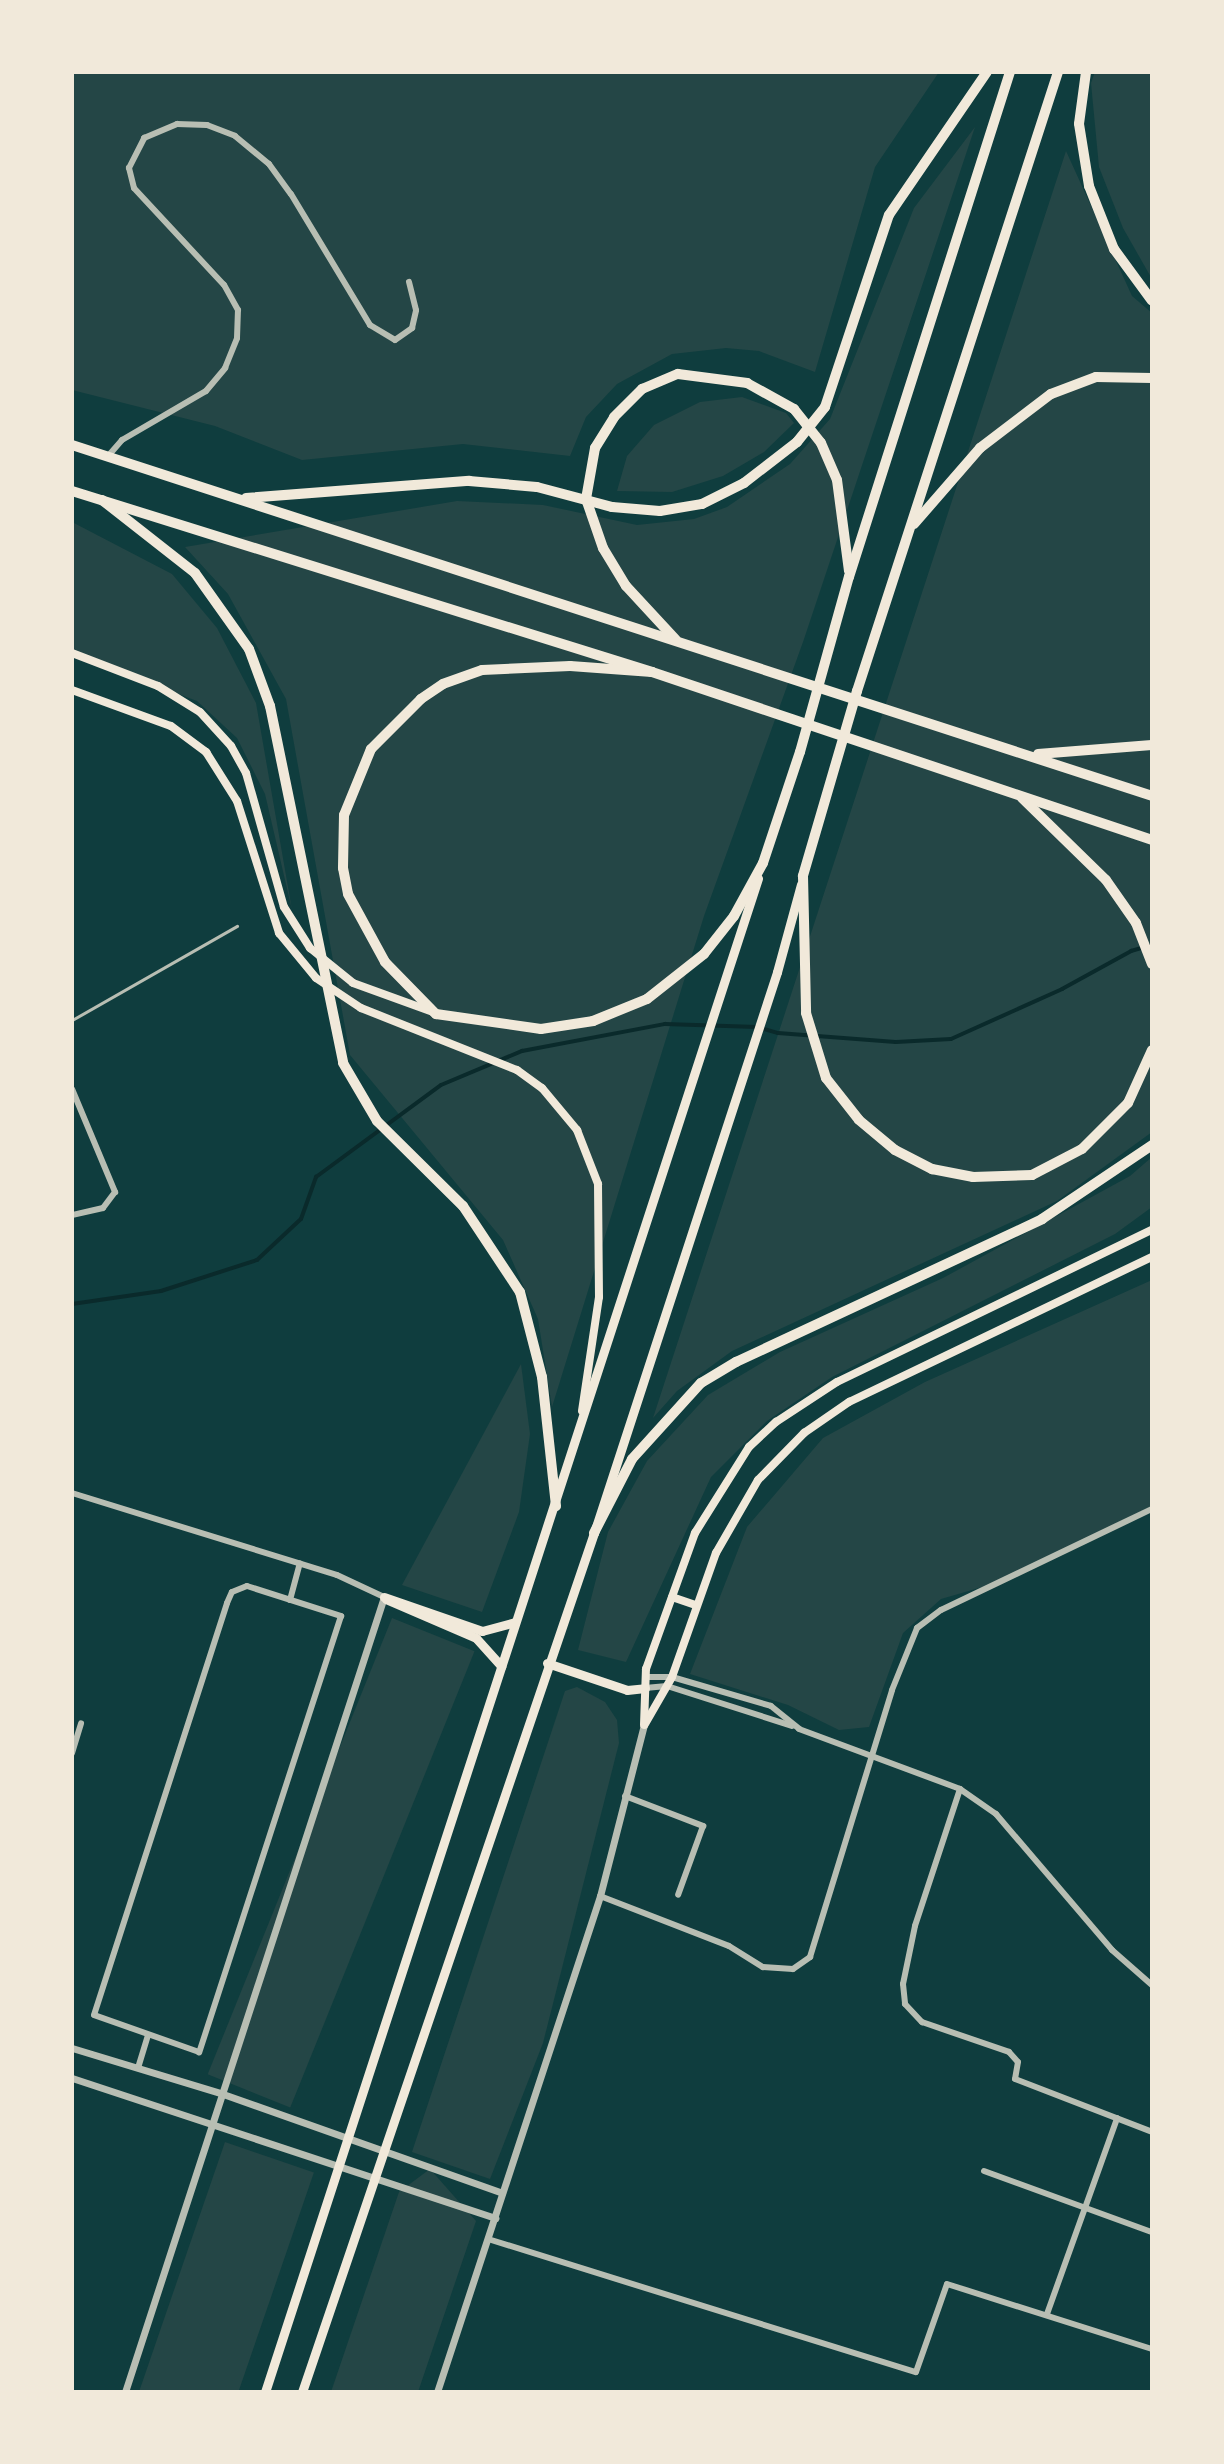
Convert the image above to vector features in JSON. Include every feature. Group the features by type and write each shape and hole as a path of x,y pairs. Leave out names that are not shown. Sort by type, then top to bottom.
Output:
{"highway":[{"path":"240,498 469,481 558,491 612,507 660,511 702,504 744,483 780,457 825,407 889,215 987,72"},
{"path":"652,672 570,666 482,670 443,684 421,699 371,749 344,815 343,868 348,894 385,962 436,1014 541,1029 593,1021 647,999 704,954 734,916 763,863 849,577 1010,72"},
{"path":"1058,72 910,529 803,876 806,1013 826,1078 859,1120 895,1150 932,1169 1015,1178 1056,1166 1102,1133 1128,1103 1152,1050"},
{"path":"1086,72 1079,124 1089,186 1114,249 1152,301"},
{"path":"680,643 626,586 603,548 586,499 595,448 614,417 642,389 678,374 747,383 794,409 821,443 837,480 849,577"},
{"path":"910,529 980,448 1051,394 1096,377 1152,378"},
{"path":"72,445 892,715 1032,754 1152,796"},
{"path":"72,491 652,672 1152,840"},
{"path":"102,500 169,549 233,621 262,678 343,1063 377,1121 441,1181 495,1247 520,1292 542,1377 556,1506"},
{"path":"1032,754 1152,745"},
{"path":"1018,794 1106,880 1136,923 1152,964"},
{"path":"594,1533 632,1459 701,1383 1042,1219 1152,1145"}],"main road":[{"path":"72,653 158,686 200,712 231,746 246,773 284,907 310,948 353,983 436,1014"},
{"path":"72,690 171,726 206,752 237,801 269,912 296,957 339,995 517,1070 564,1112 588,1149 598,1184 599,1297 580,1423"},
{"path":"265,2392 763,863"},
{"path":"302,2392 547,1663 594,1533 777,972 803,876"},
{"path":"644,1725 646,1677 672,1597 708,1506 749,1447 776,1422 837,1382 1152,1228"},
{"path":"644,1725 672,1677 695,1605 716,1553 758,1480 819,1420 1152,1257"},
{"path":"384,1597 482,1631 515,1622"},
{"path":"384,1597 476,1638 501,1666"},
{"path":"672,1597 695,1605"},
{"path":"547,1663 627,1690 645,1688"}],"street":[{"path":"109,455 122,440 206,391 225,368 237,338 238,310 224,285 134,188 129,168 144,138 177,124 207,125 235,136 258,155 291,194 370,325 395,340 412,328 416,310 409,282"},
{"path":"72,1089 114,1180 112,1199 94,1213 72,1215"},
{"path":"72,1493 300,1563 384,1597 125,2392"},
{"path":"600,1896 729,1946 763,1967 793,1969 810,1957 872,1754 917,1628 941,1610 1152,1509"},
{"path":"290,1600 300,1563"},
{"path":"247,1586 290,1600 341,1616 199,2052 94,2015 140,1862 232,1592 247,1586"},
{"path":"646,1677 672,1677 771,1706 799,1729"},
{"path":"645,1688 667,1686 872,1754 960,1789 996,1814 1112,1950 1152,1985"},
{"path":"72,1753 81,1723"},
{"path":"437,2392 600,1896 644,1725"},
{"path":"960,1789 915,1926 903,1984 905,2004 922,2022 1009,2052 1018,2062 1015,2079 1152,2132"},
{"path":"625,1796 703,1826 678,1895"},
{"path":"138,2068 148,2036"},
{"path":"72,2048 223,2094 502,2193"},
{"path":"72,2078 215,2122 495,2218"},
{"path":"1047,2314 1117,2118"},
{"path":"984,2171 1152,2232"},
{"path":"488,2239 916,2372 947,2284 1152,2349"}],"lane":[{"path":"72,1020 237,926"}],"shaded area":[{"path":"72,72 939,72 875,167 815,372 759,351 726,348 672,354 617,384 586,417 570,456 463,444 302,460 215,426 72,390"},
{"path":"1095,72 1152,72 1152,279 1123,228 1099,167 1091,83"},
{"path":"975,127 803,642 704,916 552,1407 538,1319 503,1240 350,1055 286,699 228,594 185,547 457,501 543,505 637,525 694,519 727,507 790,464 830,419 914,208"},
{"path":"1066,151 1132,296 1152,313 1152,1132 1057,1201 732,1351 677,1391 653,1418"},
{"path":"742,397 786,413 794,423 764,452 723,476 672,492 617,491 627,456 654,425 700,402"},
{"path":"72,522 172,574 217,628 256,703 292,910 265,794 237,738 197,701 72,654"},
{"path":"1152,1157 1152,1207 1115,1234 832,1377 767,1421 711,1477 626,1662 578,1650 608,1532 647,1461 708,1395 780,1352 943,1278 1130,1176"},
{"path":"1152,1280 1152,1506 1003,1581 941,1599 903,1633 869,1727 839,1730 788,1705 690,1674 747,1527 823,1438 925,1382"},
{"path":"521,1364 530,1434 519,1512 482,1612 402,1585"},
{"path":"392,1618 475,1651 290,2108 208,2074"},
{"path":"577,1687 605,1702 617,1720 619,1743 543,2043 490,2179 412,2152 565,1691"},
{"path":"225,2142 314,2173 238,2392 139,2391"},
{"path":"430,2169 476,2221 418,2392 331,2392 399,2192"}],"waterway":[{"path":"72,1304 161,1291 257,1260 301,1219 316,1177 441,1085 522,1051 665,1024 757,1027 778,1033 896,1042 951,1039 1062,989 1131,951 1152,945"}]}
